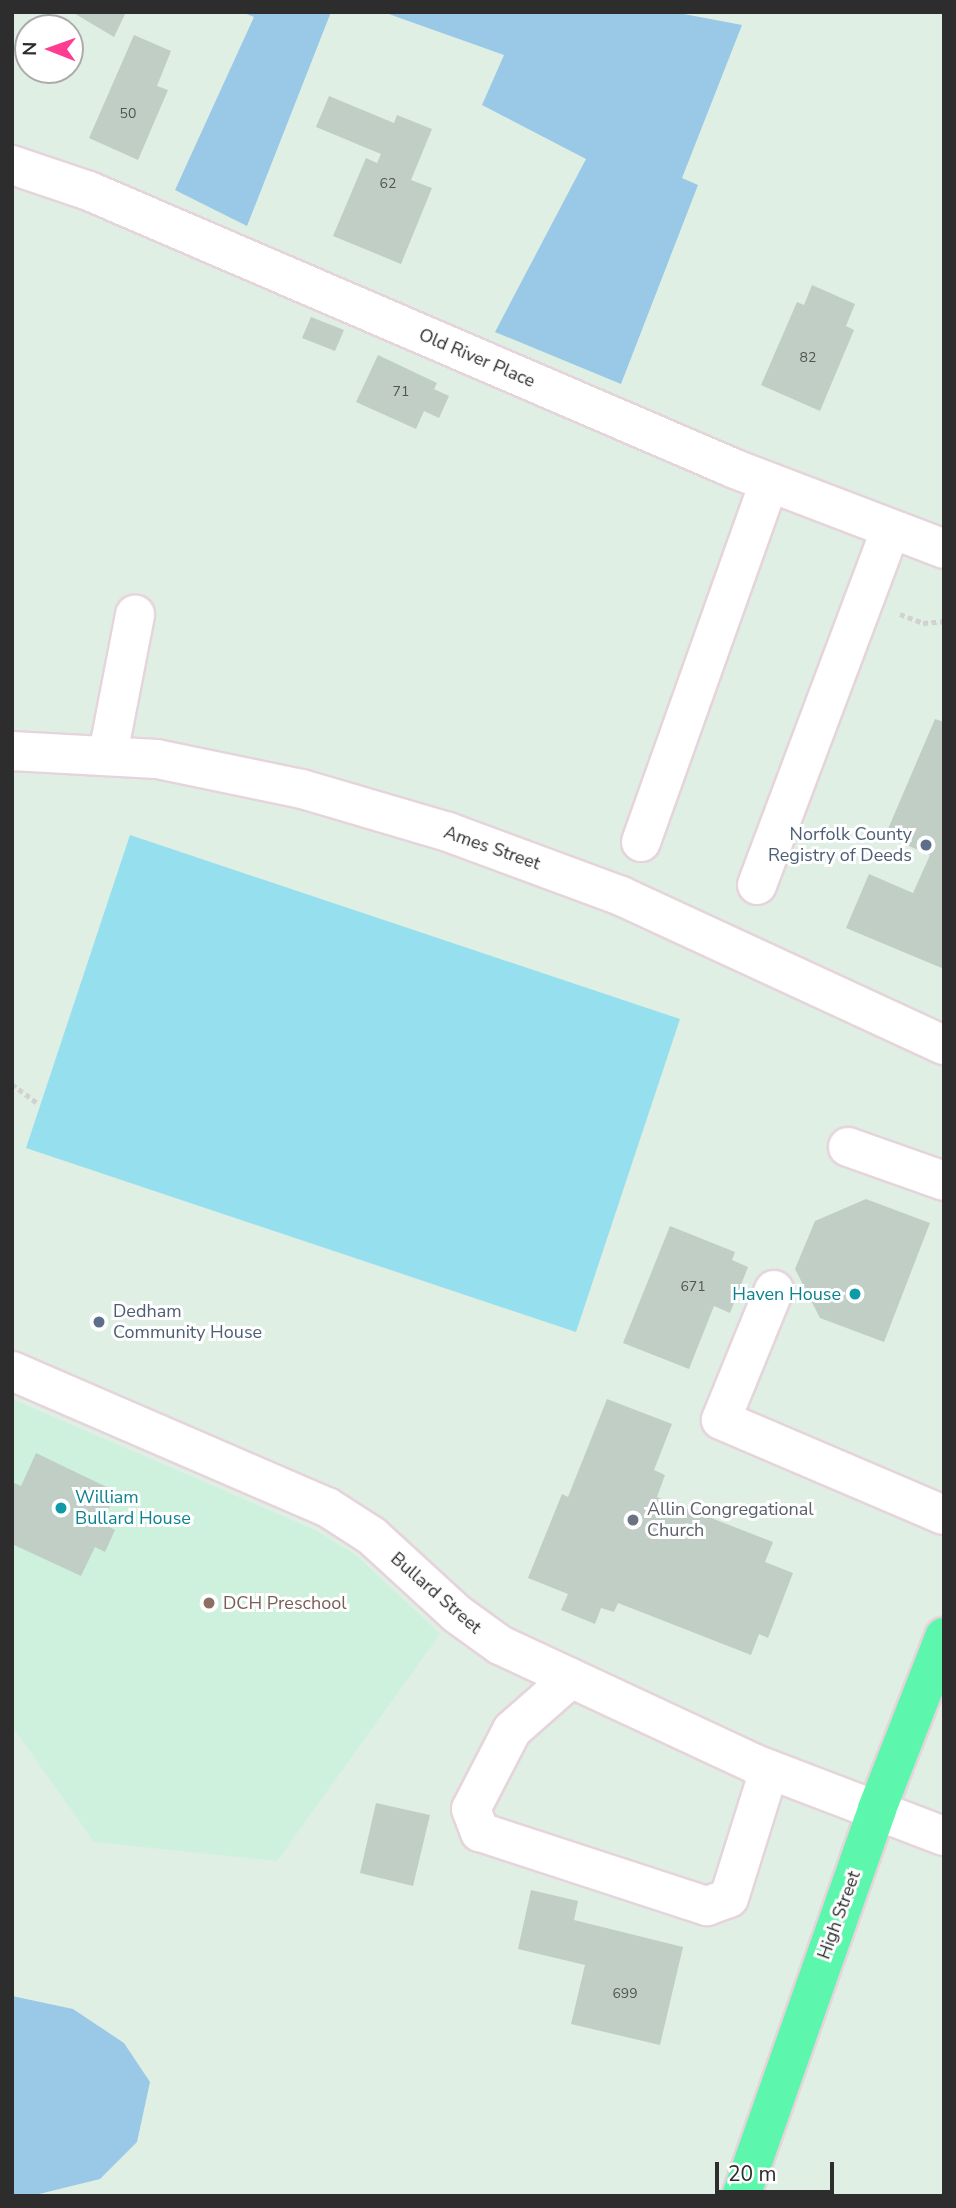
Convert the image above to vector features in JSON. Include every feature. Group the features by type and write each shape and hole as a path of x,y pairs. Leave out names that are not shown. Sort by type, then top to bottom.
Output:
{"main road":[{"name":"High Street","path":"741,2196 877,1809 944,1636"}],"street":[{"name":"Old River Place","path":"12,165 89,191 769,482 944,549"},
{"path":"641,842 769,482"},
{"path":"757,885 891,529"},
{"path":"108,754 135,615"},
{"name":"Ames Street","path":"12,751 108,754 302,789 506,853 636,903 944,1045"},
{"path":"848,1147 944,1181"},
{"path":"774,1290 721,1420 944,1516"},
{"name":"Bullard Street","path":"12,1371 327,1507 372,1536 476,1630 571,1678 769,1770 944,1836"},
{"path":"571,1678 512,1730 471,1809 480,1832 707,1906 729,1898 769,1770"}],"path":[{"path":"12,1084 37,1103"}],"shaded area":[{"path":"242,12 331,12 247,226 175,190 254,17"},
{"path":"383,12 673,12 742,25 682,178 698,185 621,384 495,332 586,159 482,105 504,55"},
{"path":"130,835 680,1019 576,1332 26,1148"},
{"name":"DCH Preschool","path":"12,1399 315,1530 356,1555 440,1634 277,1861 94,1842 12,1726"},
{"path":"12,1996 73,2009 124,2043 150,2082 137,2142 100,2179 31,2196 12,2196"}],"building":[{"path":"72,12 126,12 114,37 84,19 84,14"},
{"path":"134,35 171,51 157,86 168,90 138,160 89,138"},
{"path":"329,96 394,123 397,115 432,129 411,180 432,188 401,264 333,236 366,158 377,163 381,154 316,127"},
{"path":"812,285 855,304 846,326 854,330 820,411 761,385 797,302 804,305"},
{"path":"311,317 344,330 335,351 302,338"},
{"path":"378,355 437,383 434,389 449,396 439,418 424,411 416,429 356,402"},
{"name":"Norfolk County Registry of Deeds","path":"935,719 944,722 944,969 846,928 869,874 913,893 930,855 885,836"},
{"name":"Haven House","path":"866,1199 930,1223 884,1342 820,1318 795,1269 815,1221"},
{"path":"670,1226 735,1252 732,1260 748,1267 730,1313 714,1306 689,1369 623,1343"},
{"name":"Allin Congregational Church","path":"607,1399 672,1424 654,1470 665,1475 657,1497 773,1542 765,1562 793,1573 768,1638 759,1634 751,1655 618,1603 614,1612 601,1608 595,1624 561,1610 568,1594 528,1578 562,1494 568,1497"},
{"name":"William Bullard House","path":"36,1453 117,1492 102,1523 115,1530 105,1552 95,1547 81,1576 12,1544 12,1482 21,1486"},
{"path":"376,1803 430,1815 413,1886 360,1873"},
{"path":"531,1890 578,1901 574,1920 683,1947 660,2045 571,2024 585,1965 518,1949"}],"place":[{"name":"Norfolk County Registry of Deeds","path":"926,845"},
{"name":"Haven House","path":"855,1294"},
{"name":"Dedham Community House","path":"99,1322"},
{"name":"William Bullard House","path":"61,1508"},
{"name":"Allin Congregational Church","path":"633,1520"},
{"name":"DCH Preschool","path":"209,1603"}]}
